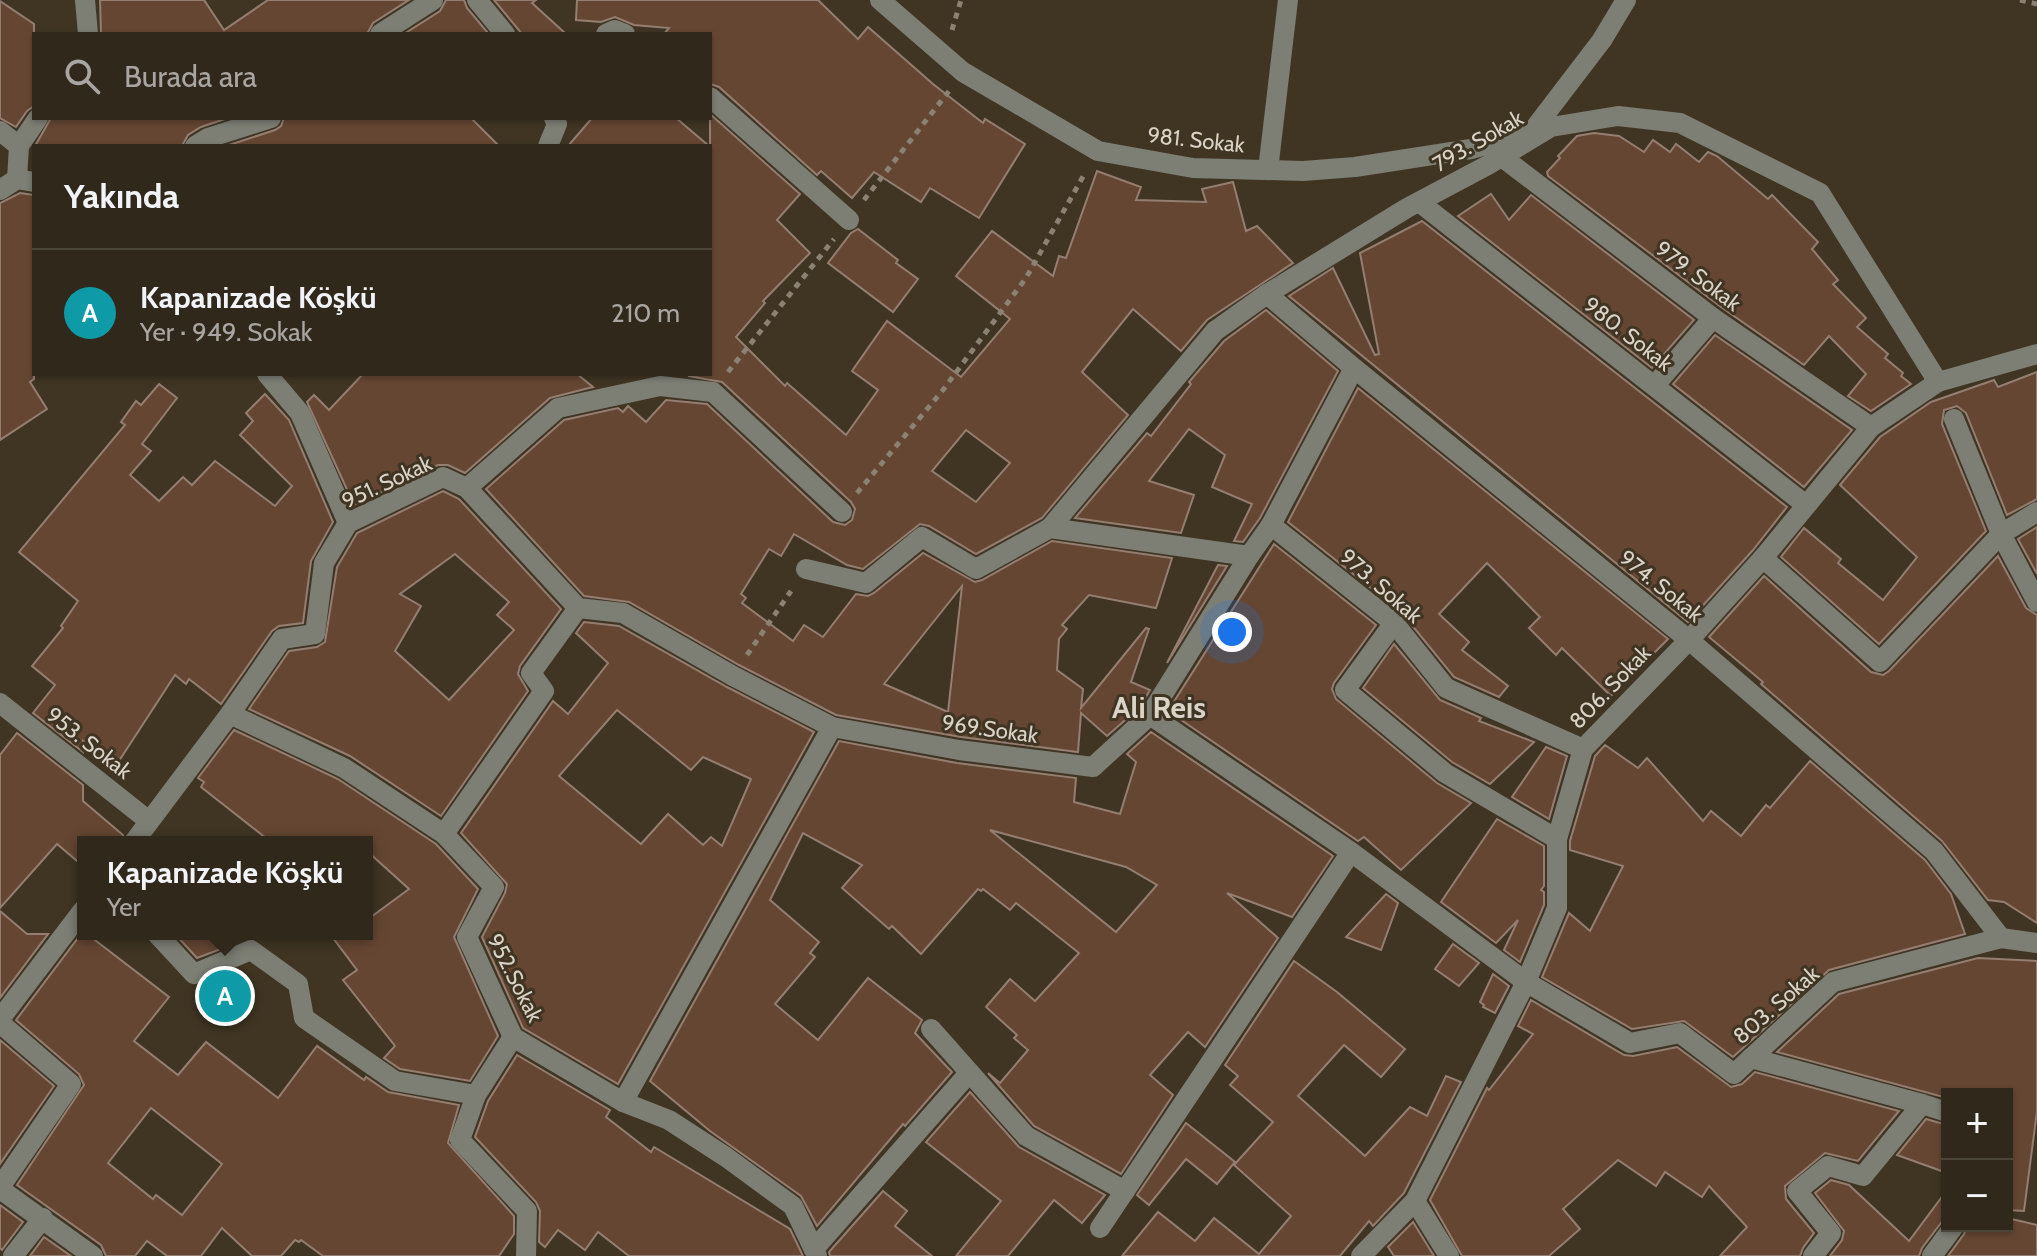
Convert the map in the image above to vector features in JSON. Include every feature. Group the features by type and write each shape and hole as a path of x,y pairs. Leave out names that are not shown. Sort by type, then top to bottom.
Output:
{"street":[{"path":"85,0 88,32"},
{"path":"383,32 433,0"},
{"path":"477,0 503,32"},
{"name":"981. Sokak","path":"880,0 963,72 1098,151 1193,168 1303,171 1355,167 1471,149 1541,130"},
{"path":"1268,170 1288,0"},
{"path":"1541,130 1626,0"},
{"path":"712,99 849,220"},
{"name":"793. Sokak","path":"1050,528 1215,331 1267,294 1419,202 1502,157 1541,130 1618,116 1680,123 1820,193 1938,382"},
{"path":"17,184 19,146 37,120"},
{"path":"198,144 265,120"},
{"path":"549,144 557,124 555,120"},
{"path":"0,131 19,146"},
{"name":"979. Sokak","path":"1502,157 1713,318 1871,427"},
{"name":"980. Sokak","path":"1419,202 1806,505"},
{"name":"974. Sokak","path":"1267,294 1689,640 1934,851 2001,938"},
{"path":"1655,385 1713,318"},
{"name":"806. Sokak","path":"1361,1256 1415,1201 1526,982 1557,908 1557,839 1583,749 1763,558 1871,427 1938,382 2037,354"},
{"name":"969.Sokak","path":"832,727 959,750 1093,767 1150,715 1271,525 1354,368"},
{"path":"269,376 300,413 348,523"},
{"path":"623,1102 832,727 733,676 623,613 578,608 467,488 558,408 660,386 713,392 842,512"},
{"path":"1954,419 2001,534 2037,602"},
{"name":"951. Sokak","path":"138,836 282,639 315,634 324,563 348,523 443,477 467,488"},
{"path":"1763,558 1880,662 2001,534 2037,512"},
{"name":"973. Sokak","path":"1271,525 1394,623 1446,688 1583,749"},
{"path":"806,569 866,583 922,537 976,569 1050,528 1249,556"},
{"path":"444,834 544,691 531,673 578,608"},
{"path":"1394,623 1345,690 1445,773 1557,839"},
{"name":"953. Sokak","path":"0,703 149,821"},
{"name":"952.Sokak","path":"230,714 344,768 444,834 494,887 467,937 513,1037 623,1102 669,1120 726,1157 793,1206 816,1253"},
{"path":"1150,715 1351,852 1526,982"},
{"path":"1100,1228 1351,852"},
{"path":"77,918 0,1021 71,1084 0,1188 93,1256"},
{"name":"803. Sokak","path":"1526,982 1630,1043 1680,1033 1734,1074 1833,982 2001,938 2037,943"},
{"path":"163,940 194,974 251,950 298,984 304,1018 395,1081 476,1095"},
{"path":"931,1029 1026,1136 1125,1191"},
{"path":"513,1037 476,1095 460,1140 527,1211 526,1256"},
{"path":"1751,1058 1941,1110"},
{"path":"816,1253 969,1073"},
{"path":"1813,1256 1831,1233 1797,1191 1828,1166 1863,1176 1922,1104"},
{"path":"1415,1201 1449,1256"},
{"path":"13,1256 43,1218"},
{"path":"1932,1256 1950,1232"}],"path":[{"path":"2020,0 2037,4"},
{"path":"842,512 943,390 1026,278 1098,151"},
{"path":"733,676 806,569"}],"building":[{"path":"100,0 204,0 224,30 268,0 409,0 373,23 368,32 101,32"},
{"path":"446,0 464,0 487,32 407,32 440,11"},
{"path":"494,0 536,0 532,3 564,32 520,32"},
{"path":"577,0 818,0 858,39 868,27 983,123 985,119 1025,144 979,218 930,188 921,202 874,172 852,198 821,171 817,175 719,87 712,85 712,32 666,32 669,28 634,25 615,17 601,22 576,20"},
{"path":"0,1 34,24 34,32 32,107 16,127 0,118"},
{"path":"712,116 800,194 777,220 810,253 763,301 765,303 736,337 785,386 787,383 846,435 878,390 852,371 887,321 961,377 1010,319 956,276 992,231 1053,276 1059,256 1066,258 1097,171 1141,187 1136,200 1206,202 1202,189 1233,182 1246,231 1257,226 1293,263 1207,320 1181,351 1133,309 1082,372 1128,415 1042,518 976,554 929,526 920,524 863,569 847,565 794,534 781,556 769,549 741,594 746,598 742,603 793,641 804,625 823,637 856,594 868,596 874,593 923,553 975,582 1052,541 1172,558 1156,608 1089,595 1062,625 1067,629 1059,639 1057,670 1083,689 1081,708 1146,628 1149,629 1131,682 1150,690 1140,707 1107,736 1081,713 1078,752 961,737 836,715 739,665 629,602 584,596 486,489 564,420 618,408 623,412 628,406 646,422 666,400 707,404 833,522 845,525 852,520 855,509 851,502 722,382 688,376 712,376","holes":["966,430 1010,463 976,502 932,471","962,586 948,712 884,684"]},
{"path":"50,120 222,120 188,135 183,144 36,144"},
{"path":"283,120 473,120 497,144 232,144 281,126"},
{"path":"590,120 678,120 707,144 570,144"},
{"path":"1594,133 1619,136 1644,152 1653,140 1670,152 1676,144 1699,162 1708,152 1717,156 1768,199 1772,195 1818,242 1812,249 1838,280 1833,284 1866,318 1857,327 1888,354 1885,358 1911,384 1871,411 1848,396 1866,374 1829,336 1804,365 1721,307 1548,176 1547,172 1560,158 1558,156 1577,136"},
{"path":"20,193 32,195 34,379 30,382 47,409 0,440 0,203"},
{"path":"1491,194 1509,220 1531,195 1694,320 1652,368 1458,216"},
{"path":"1422,221 1787,507 1688,622 1289,296 1333,268 1375,355 1379,354 1360,253"},
{"path":"858,229 918,279 893,312 828,263 851,233"},
{"path":"1266,310 1338,371 1260,518 1243,542 1234,541 1252,504 1212,487 1225,455 1189,429 1149,481 1194,495 1181,533 1075,518 1147,433 1151,436 1191,384 1189,382 1224,341"},
{"path":"1715,335 1852,430 1804,487 1673,384"},
{"path":"2037,372 2037,499 2007,515 1966,413 1957,406 1944,410 1942,424 1986,531 1879,644 1781,557 1804,528 1841,559 1838,563 1883,600 1917,557 1840,485 1880,437 1931,402 1994,380 1998,387"},
{"path":"361,376 579,376 593,387 550,398 465,473 448,465 438,465 354,505 307,402 314,395 329,410"},
{"path":"159,384 177,398 142,444 151,451 130,475 159,501 183,477 192,485 215,461 275,506 292,486 240,435 253,421 246,413 265,394 289,420 333,522 311,561 303,623 279,626 272,631 221,704 189,679 186,684 175,675 117,764 83,741 83,752 33,713 55,685 32,666 63,628 61,626 78,601 19,552 125,425 121,422 136,401 141,405"},
{"path":"1358,388 1668,639 1611,696 1562,648 1556,655 1529,628 1540,617 1487,563 1439,614 1469,642 1462,650 1508,686 1499,697 1454,677 1402,613 1288,522"},
{"path":"443,491 459,499 561,609 520,666 518,674 528,691 441,816 350,756 249,709 289,651 317,647 325,642 337,567 357,533","holes":["455,554 509,602 497,615 514,630 449,700 395,651 421,606 400,594"]},
{"path":"2037,527 2037,574 2018,539"},
{"path":"1274,544 1376,625 1334,683 1332,689 1336,699 1437,783 1471,803 1401,870 1364,837 1358,841 1168,711"},
{"path":"1998,556 2026,608 2037,615 2037,923 2004,902 1988,900 1942,841 1709,637 1764,576 1871,672 1883,675"},
{"path":"1218,565 1227,566 1167,663"},
{"path":"584,622 619,626 814,732 618,1084 523,1028 482,937 507,884 461,833 553,701 568,714 608,663 576,633","holes":["617,710 691,770 703,757 751,779 722,846 711,837 703,845 668,814 641,844 559,776"]},
{"path":"1394,644 1440,700 1481,718 1479,721 1534,742 1490,784 1452,762 1363,688"},
{"path":"234,730 338,779 436,844 478,889 454,937 498,1036 470,1081 400,1069 384,1058 395,1046 343,980 357,970 334,940 373,940 373,916 409,889 373,856 373,836 263,836 201,787 204,782 198,778"},
{"path":"1151,732 1333,856 1292,917 1227,893 1278,938 1205,1047 1188,1032 1150,1075 1173,1095 1121,1174 1034,1126 988,1073 1000,1083 1028,1050 1014,1038 1017,1035 986,1007 1010,979 1035,1001 1079,953 1016,903 1010,910 983,889 978,889 921,954 892,926 889,929 842,888 862,865 803,833 770,900 819,942 810,953 815,957 775,1004 818,1040 868,978 922,1020 915,1033 952,1072 905,1126 903,1124 817,1226 801,1196 710,1131 650,1081 839,741 957,763 1076,778 1074,802 1120,814 1136,762 1127,754","holes":["990,830 1126,867 1157,885 1116,932"]},
{"path":"17,733 83,785 83,801 123,835 77,836 77,861 57,844 0,908 0,755"},
{"path":"1605,745 1638,768 1647,758 1703,821 1711,811 1741,836 1766,805 1770,808 1810,761 1925,860 1951,894 1965,934 1829,970 1733,1057 1684,1021 1632,1029 1542,977 1569,913 1590,931 1623,866 1570,850 1595,756"},
{"path":"1546,747 1567,756 1549,819 1512,797"},
{"path":"1497,819 1544,846 1544,886 1541,890 1544,892 1544,905 1520,962 1504,950 1518,920 1496,943 1441,902"},
{"path":"1386,894 1398,903 1381,950 1346,937"},
{"path":"0,911 27,934 48,934 0,998"},
{"path":"77,939 95,940 169,997 134,1041 178,1075 206,1042 278,1098 317,1046 364,1080 366,1077 388,1092 459,1105 448,1143 514,1216 514,1234 499,1256 323,1256 301,1240 295,1240 281,1256 252,1256 222,1228 201,1256 167,1256 147,1241 135,1256 106,1256 101,1245 17,1185 84,1085 79,1074 16,1020","holes":["151,1108 222,1164 182,1215 156,1195 153,1199 108,1163"]},
{"path":"180,940 227,940 221,949 197,958"},
{"path":"1453,944 1479,963 1459,986 1435,969"},
{"path":"1978,958 2037,961 2037,1111 2024,1211 2013,1210 2013,1088 1941,1088 1941,1096 1777,1052 1839,994"},
{"path":"1294,961 1337,992 1405,1049 1381,1077 1344,1045 1298,1096 1365,1156 1410,1107 1427,1116 1446,1076 1461,1082 1404,1193 1373,1226 1369,1221 1340,1256 1122,1256 1158,1212 1195,1241 1214,1218 1259,1254 1291,1216 1234,1165 1273,1122 1230,1085 1238,1076 1225,1065"},
{"path":"1493,974 1509,986 1495,1013 1480,1002"},
{"path":"1531,1000 1624,1055 1677,1047 1731,1087 1742,1084 1755,1072 1899,1111 1858,1161 1825,1153 1785,1186 1786,1199 1814,1233 1800,1256 1720,1256 1747,1227 1709,1186 1702,1197 1665,1172 1656,1186 1618,1160 1563,1209 1580,1229 1549,1256 1462,1256 1430,1200 1487,1088 1489,1090 1533,1034 1518,1026"},
{"path":"0,1040 54,1086 0,1164"},
{"path":"517,1055 610,1110 606,1117 651,1152 654,1147 790,1229 803,1256 629,1256 598,1232 585,1250 558,1230 545,1247 539,1242 540,1211 536,1202 475,1137 488,1101"},
{"path":"970,1092 1019,1147 1105,1195 1082,1223 1054,1200 1008,1256 956,1256 1001,1201 926,1142"},
{"path":"1926,1119 1941,1123 1941,1171 1897,1155"},
{"path":"1186,1123 1235,1162 1217,1184 1186,1159 1149,1205 1137,1195"},
{"path":"1831,1180 1849,1185 1909,1241 1941,1198 1941,1223 1919,1256 1830,1256 1842,1240 1844,1231 1815,1193"},
{"path":"883,1191 907,1211 895,1226 932,1256 830,1256 829,1252"},
{"path":"0,1205 23,1222 2,1250 0,1248"},
{"path":"2013,1219 2037,1225 2037,1256 1948,1256 1964,1234 2013,1232"},
{"path":"1413,1222 1434,1256 1394,1256 1388,1247"},
{"path":"44,1237 71,1256 30,1256"}],"place":[{"name":"Kapanizade Köşkü","path":"225,996"}],"district":[{"name":"Ali Reis","path":"1159,707"}]}
